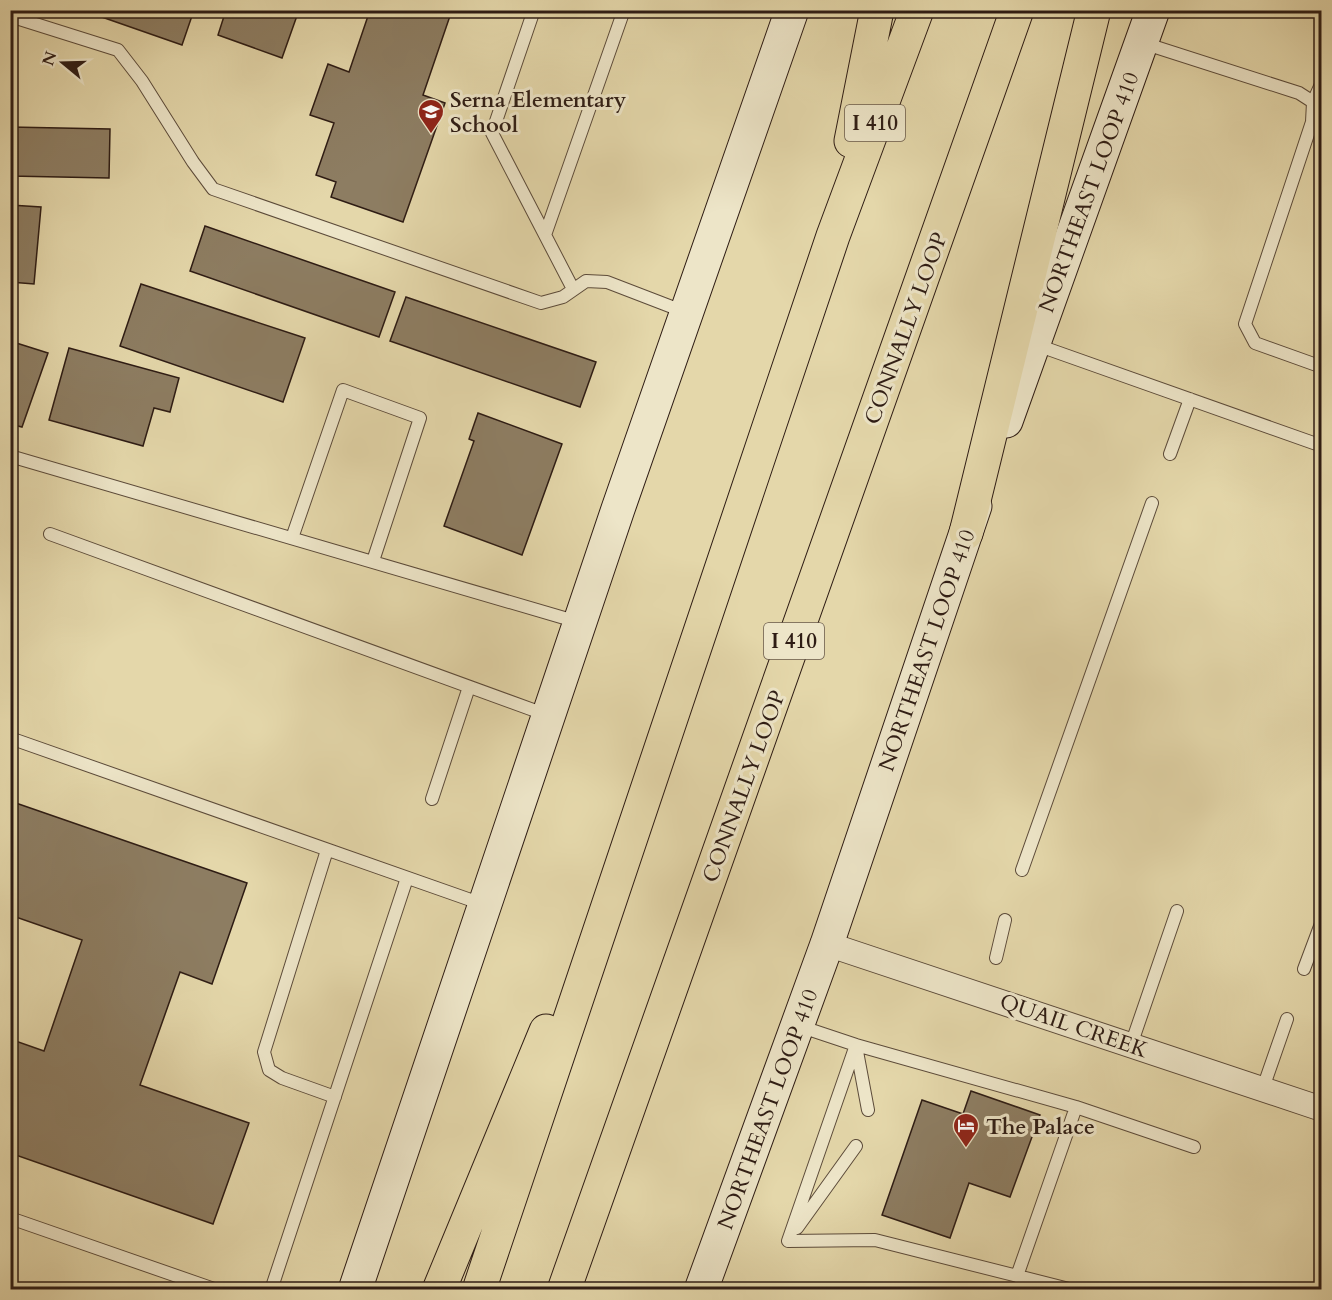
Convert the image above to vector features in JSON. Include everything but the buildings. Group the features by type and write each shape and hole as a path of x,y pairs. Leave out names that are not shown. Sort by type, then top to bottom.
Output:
{"highway":[{"path":"832,236 877,10"},
{"name":"I 410","path":"481,1283 832,236 917,10"},
{"name":"CONNALLY LOOP","path":"568,1280 1017,10"},
{"path":"966,533 1094,10"},
{"path":"443,1277 658,759"}],"main road":[{"path":"355,1290 580,622 792,10"},
{"name":"NORTHEAST LOOP 410","path":"701,1290 827,944 966,533 1153,10"}],"street":[{"name":"QUAIL CREEK","path":"827,944 1322,1109"}],"lane":[{"path":"534,10 492,133 573,289"},
{"path":"545,235 624,10"},
{"path":"10,16 118,50 142,81 193,162 213,189 541,303 563,297 586,280 607,282 686,312"},
{"path":"1141,42 1299,93 1314,102"},
{"path":"1322,81 1314,102 1312,122 1245,324 1255,343 1322,367"},
{"path":"1033,344 1322,446"},
{"path":"292,538 343,390 420,418 373,561"},
{"path":"1170,454 1190,399"},
{"path":"10,456 580,622"},
{"path":"1022,870 1152,503"},
{"path":"50,534 548,716"},
{"path":"432,799 469,687"},
{"path":"10,738 485,905"},
{"path":"327,849 264,1052 269,1070 282,1078 335,1097"},
{"path":"271,1290 407,878"},
{"path":"1131,1045 1177,911"},
{"path":"996,958 1005,920"},
{"path":"1304,969 1322,921"},
{"path":"1263,1088 1287,1018"},
{"path":"798,1026 856,1045 1076,1107 1194,1147"},
{"path":"856,1045 868,1110"},
{"path":"788,1241 856,1045"},
{"path":"1017,1276 1076,1107"},
{"path":"788,1241 856,1146"},
{"path":"10,1218 218,1290"},
{"path":"788,1241 875,1240 1073,1290"}],"place":[{"name":"Serna Elementary School","path":"431,135"},
{"name":"The Palace","path":"966,1149"}]}
